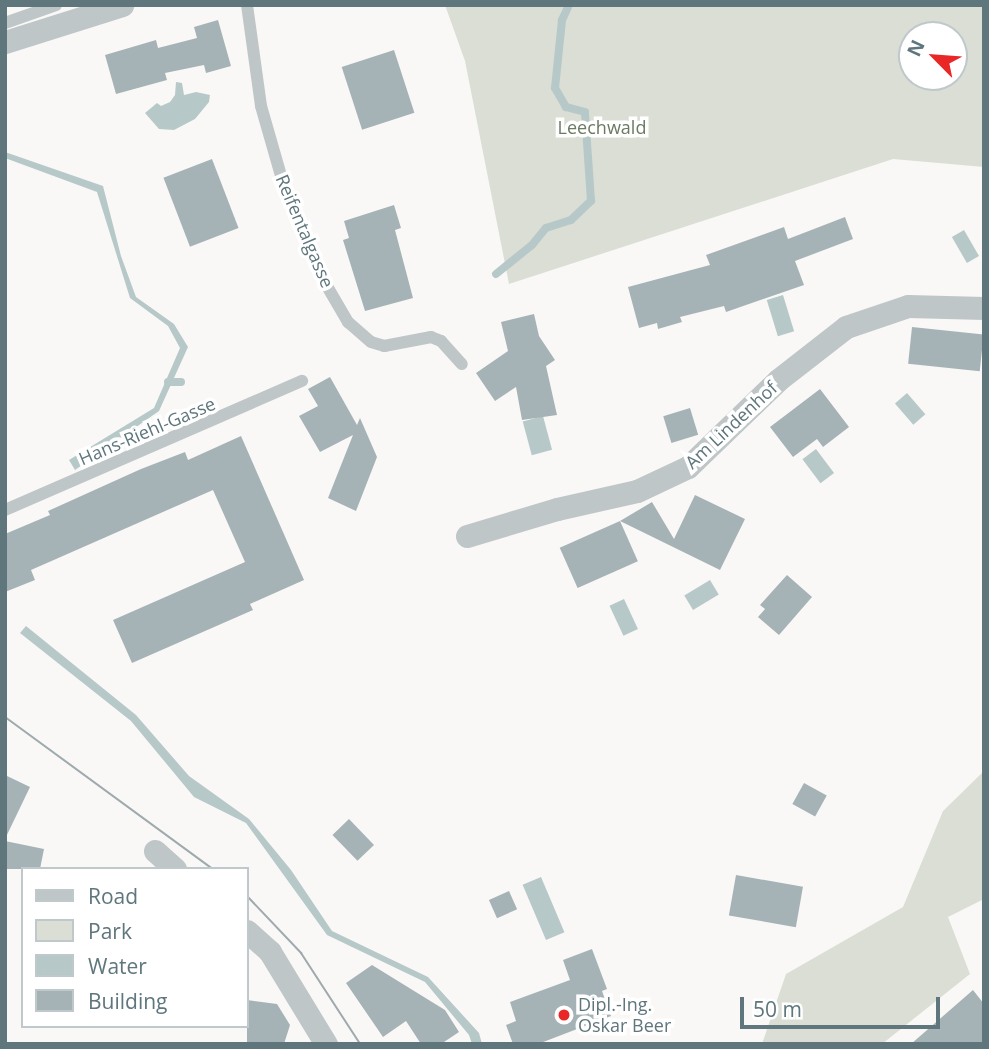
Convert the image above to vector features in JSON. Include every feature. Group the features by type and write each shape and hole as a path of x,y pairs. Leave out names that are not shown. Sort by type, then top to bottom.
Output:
{"street":[{"path":"5,42 122,5"},
{"name":"Am Lindenhof","path":"467,536 558,509 637,491 688,467 778,380 846,327 908,306 984,308"},
{"path":"155,851 173,867"},
{"path":"248,932 270,952 326,1044"}],"lane":[{"path":"5,23 56,5"},
{"name":"Reifentalgasse","path":"247,5 261,106 286,193 324,281 348,322 371,342 393,345 431,337 441,341 462,363"},
{"name":"Hans-Riehl-Gasse","path":"5,510 302,381"}],"green space":[{"name":"Leechwald","path":"445,5 984,5 984,167 893,159 509,284 465,61"},
{"path":"984,771 984,899 948,917 970,974 882,1044 762,1044 786,974 903,907 943,811"}],"water":[{"path":"176,82 182,83 184,95 196,92 210,95 209,102 195,119 174,130 159,129 145,113 157,103 161,106 170,102 175,95"},
{"path":"5,152 103,186 121,256 136,297 174,324 188,347 159,411 75,470 69,460 154,408 180,348 168,326 130,298 97,192 5,158"},
{"path":"964,230 979,256 967,263 952,237"},
{"path":"783,295 794,331 778,336 767,300"},
{"path":"907,393 925,414 913,425 895,403"},
{"path":"543,416 552,450 532,455 523,421"},
{"path":"816,449 834,473 820,483 802,459"},
{"path":"710,580 719,595 693,610 684,595"},
{"path":"624,599 638,629 623,636 609,606"},
{"path":"26,626 136,715 189,776 249,819 291,870 332,931 428,977 479,1033 482,1044 472,1044 469,1035 425,982 327,935 246,823 194,797 131,721 20,633"},
{"path":"541,877 564,932 546,940 523,885"}],"building":[{"path":"218,20 231,66 206,73 204,65 165,73 167,80 116,94 105,55 156,40 158,48 197,38 194,27"},
{"path":"394,50 414,113 362,130 342,67"},
{"path":"212,159 239,228 190,247 163,178"},
{"path":"394,205 401,228 395,230 413,298 365,311 343,240 349,238 344,221"},
{"path":"845,217 853,239 795,261 804,285 726,312 724,306 680,317 682,322 658,329 657,323 639,328 628,287 710,265 706,255 784,227 788,239"},
{"path":"534,314 539,336 555,360 546,366 557,415 522,420 516,387 495,401 476,373 508,351 501,322"},
{"path":"912,327 984,335 980,371 908,364"},
{"path":"330,377 357,425 360,418 377,457 356,511 328,498 353,435 320,452 299,416 318,406 308,389"},
{"path":"820,389 849,427 823,447 817,439 793,457 770,427"},
{"path":"690,408 698,435 671,443 663,416"},
{"path":"241,436 304,580 250,604 253,610 132,663 113,620 245,562 213,490 31,570 35,580 5,592 5,534 50,515 48,511 141,469 185,452 188,460"},
{"path":"695,495 745,519 720,570 620,521 652,502 674,539"},
{"path":"620,521 638,561 578,588 560,548"},
{"path":"787,575 812,597 779,635 758,617 765,609 760,605"},
{"path":"5,775 30,787 5,839"},
{"path":"804,783 827,796 815,817 792,804"},
{"path":"349,819 374,845 357,861 332,835"},
{"path":"5,841 44,849 40,867 5,869"},
{"path":"736,875 803,887 796,927 729,915"},
{"path":"509,891 517,909 497,918 489,900"},
{"path":"592,949 607,989 602,991 611,1016 538,1044 513,1044 506,1025 516,1021 510,1002 570,980 563,960"},
{"path":"372,965 445,1010 459,1032 441,1044 421,1044 406,1021 383,1037 346,983"},
{"path":"973,990 984,1004 984,1044 911,1044"},
{"path":"248,1000 277,1004 290,1025 284,1044 247,1044"}],"waterway":[{"path":"496,274 532,245 546,228 571,220 591,201 585,112 566,107 555,88 562,20 569,5"},
{"path":"168,382 181,382"}],"tram line":[{"path":"5,717 210,867"},
{"path":"248,897 301,953 360,1044"}],"place":[{"name":"Dipl.-Ing. Oskar Beer","path":"564,1015"}]}
